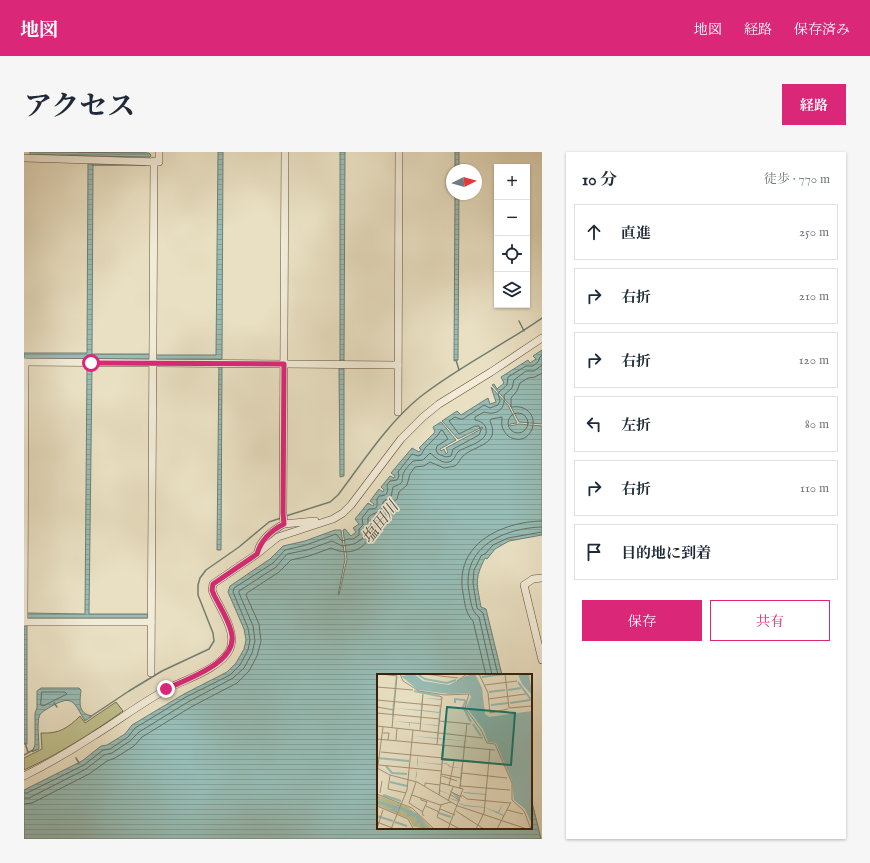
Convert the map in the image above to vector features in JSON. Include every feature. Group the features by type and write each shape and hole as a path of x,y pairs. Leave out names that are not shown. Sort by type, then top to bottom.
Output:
{"street":[{"path":"27,156 159,162 159,152"},
{"path":"257,554 259,548 283,519 285,152"},
{"path":"398,412 399,152"},
{"path":"151,672 154,161"},
{"path":"24,776 41,768 95,736 166,689 213,666 223,659 230,649 233,639 231,631 212,590 213,584 257,554 278,537 333,519 343,514 401,439 423,417 439,404 542,338"},
{"path":"151,622 26,621 24,614 25,362 89,363 152,358 220,364 398,365"},
{"path":"283,519 316,520 319,523"},
{"path":"542,578 533,579 524,585 542,660"}],"green space":[{"path":"116,702 123,711 75,743 24,770 24,758 42,749 41,733 63,729 80,716 85,723"}],"water":[{"path":"30,152 149,153 151,155 150,157 30,155"},
{"path":"218,152 223,152 222,359 220,359 220,366 222,366 221,550 217,550 219,359 155,359 155,355 216,355"},
{"path":"340,152 345,152 344,362 340,362"},
{"path":"455,152 459,152 459,164 455,164"},
{"path":"88,162 93,162 92,354 151,354 151,359 24,359 24,353 87,353"},
{"path":"455,200 459,200 458,360 454,361"},
{"path":"542,350 542,424 519,422 510,405 492,385 494,384 497,389 504,383 501,377 528,360 530,363 536,359 533,356"},
{"path":"92,367 89,614 148,614 148,618 26,618 26,613 85,614 87,368"},
{"path":"339,367 344,367 344,476 340,477"},
{"name":"塩田川","path":"491,387 508,405 517,423 510,424 510,426 519,424 542,426 542,535 509,541 495,549 487,559 485,558 479,572 477,582 481,607 486,609 502,674 377,674 377,829 532,829 532,802 541,839 24,839 24,790 82,761 101,746 107,745 125,734 132,725 184,694 227,672 236,663 244,649 246,640 244,629 228,592 230,586 270,559 283,546 305,541 335,530 341,530 345,559 339,595 347,559 343,530 345,529 351,536 356,532 353,528 359,524 355,519 368,503 373,506 374,504 370,501 379,489 383,492 384,490 381,487 390,476 394,478 395,476 391,473 412,448 419,452 421,449 419,448 435,432 433,427 441,422 456,440 440,449 441,451 444,449 446,454 448,452 446,448 483,428 482,427 458,439 442,421 457,411 461,415 488,398 490,404 496,402"},
{"path":"24,626 27,626 27,744 24,744"},
{"path":"41,688 79,688 81,690 80,706 87,715 92,716 85,721 75,704 68,700 50,707 42,712 38,720 39,749 32,752 35,745 37,691"}],"waterway":[{"path":"92,165 146,165"},
{"path":"286,516 330,502 338,495 386,431 420,397 449,376 542,318"},
{"path":"519,321 524,331"},
{"path":"456,360 459,370"},
{"path":"90,717 162,671 209,649 214,641 213,633 198,595 200,578 206,570 239,547 269,522 281,518"},
{"path":"54,703 57,707"},
{"path":"25,743 28,752"},
{"path":"24,755 33,750"},
{"path":"76,758 79,763"}],"route":[{"path":"91,363 284,364 284,524 272,531 259,548 257,554 213,584 212,590 231,631 233,639 230,649 223,659 213,666 166,689"}]}
